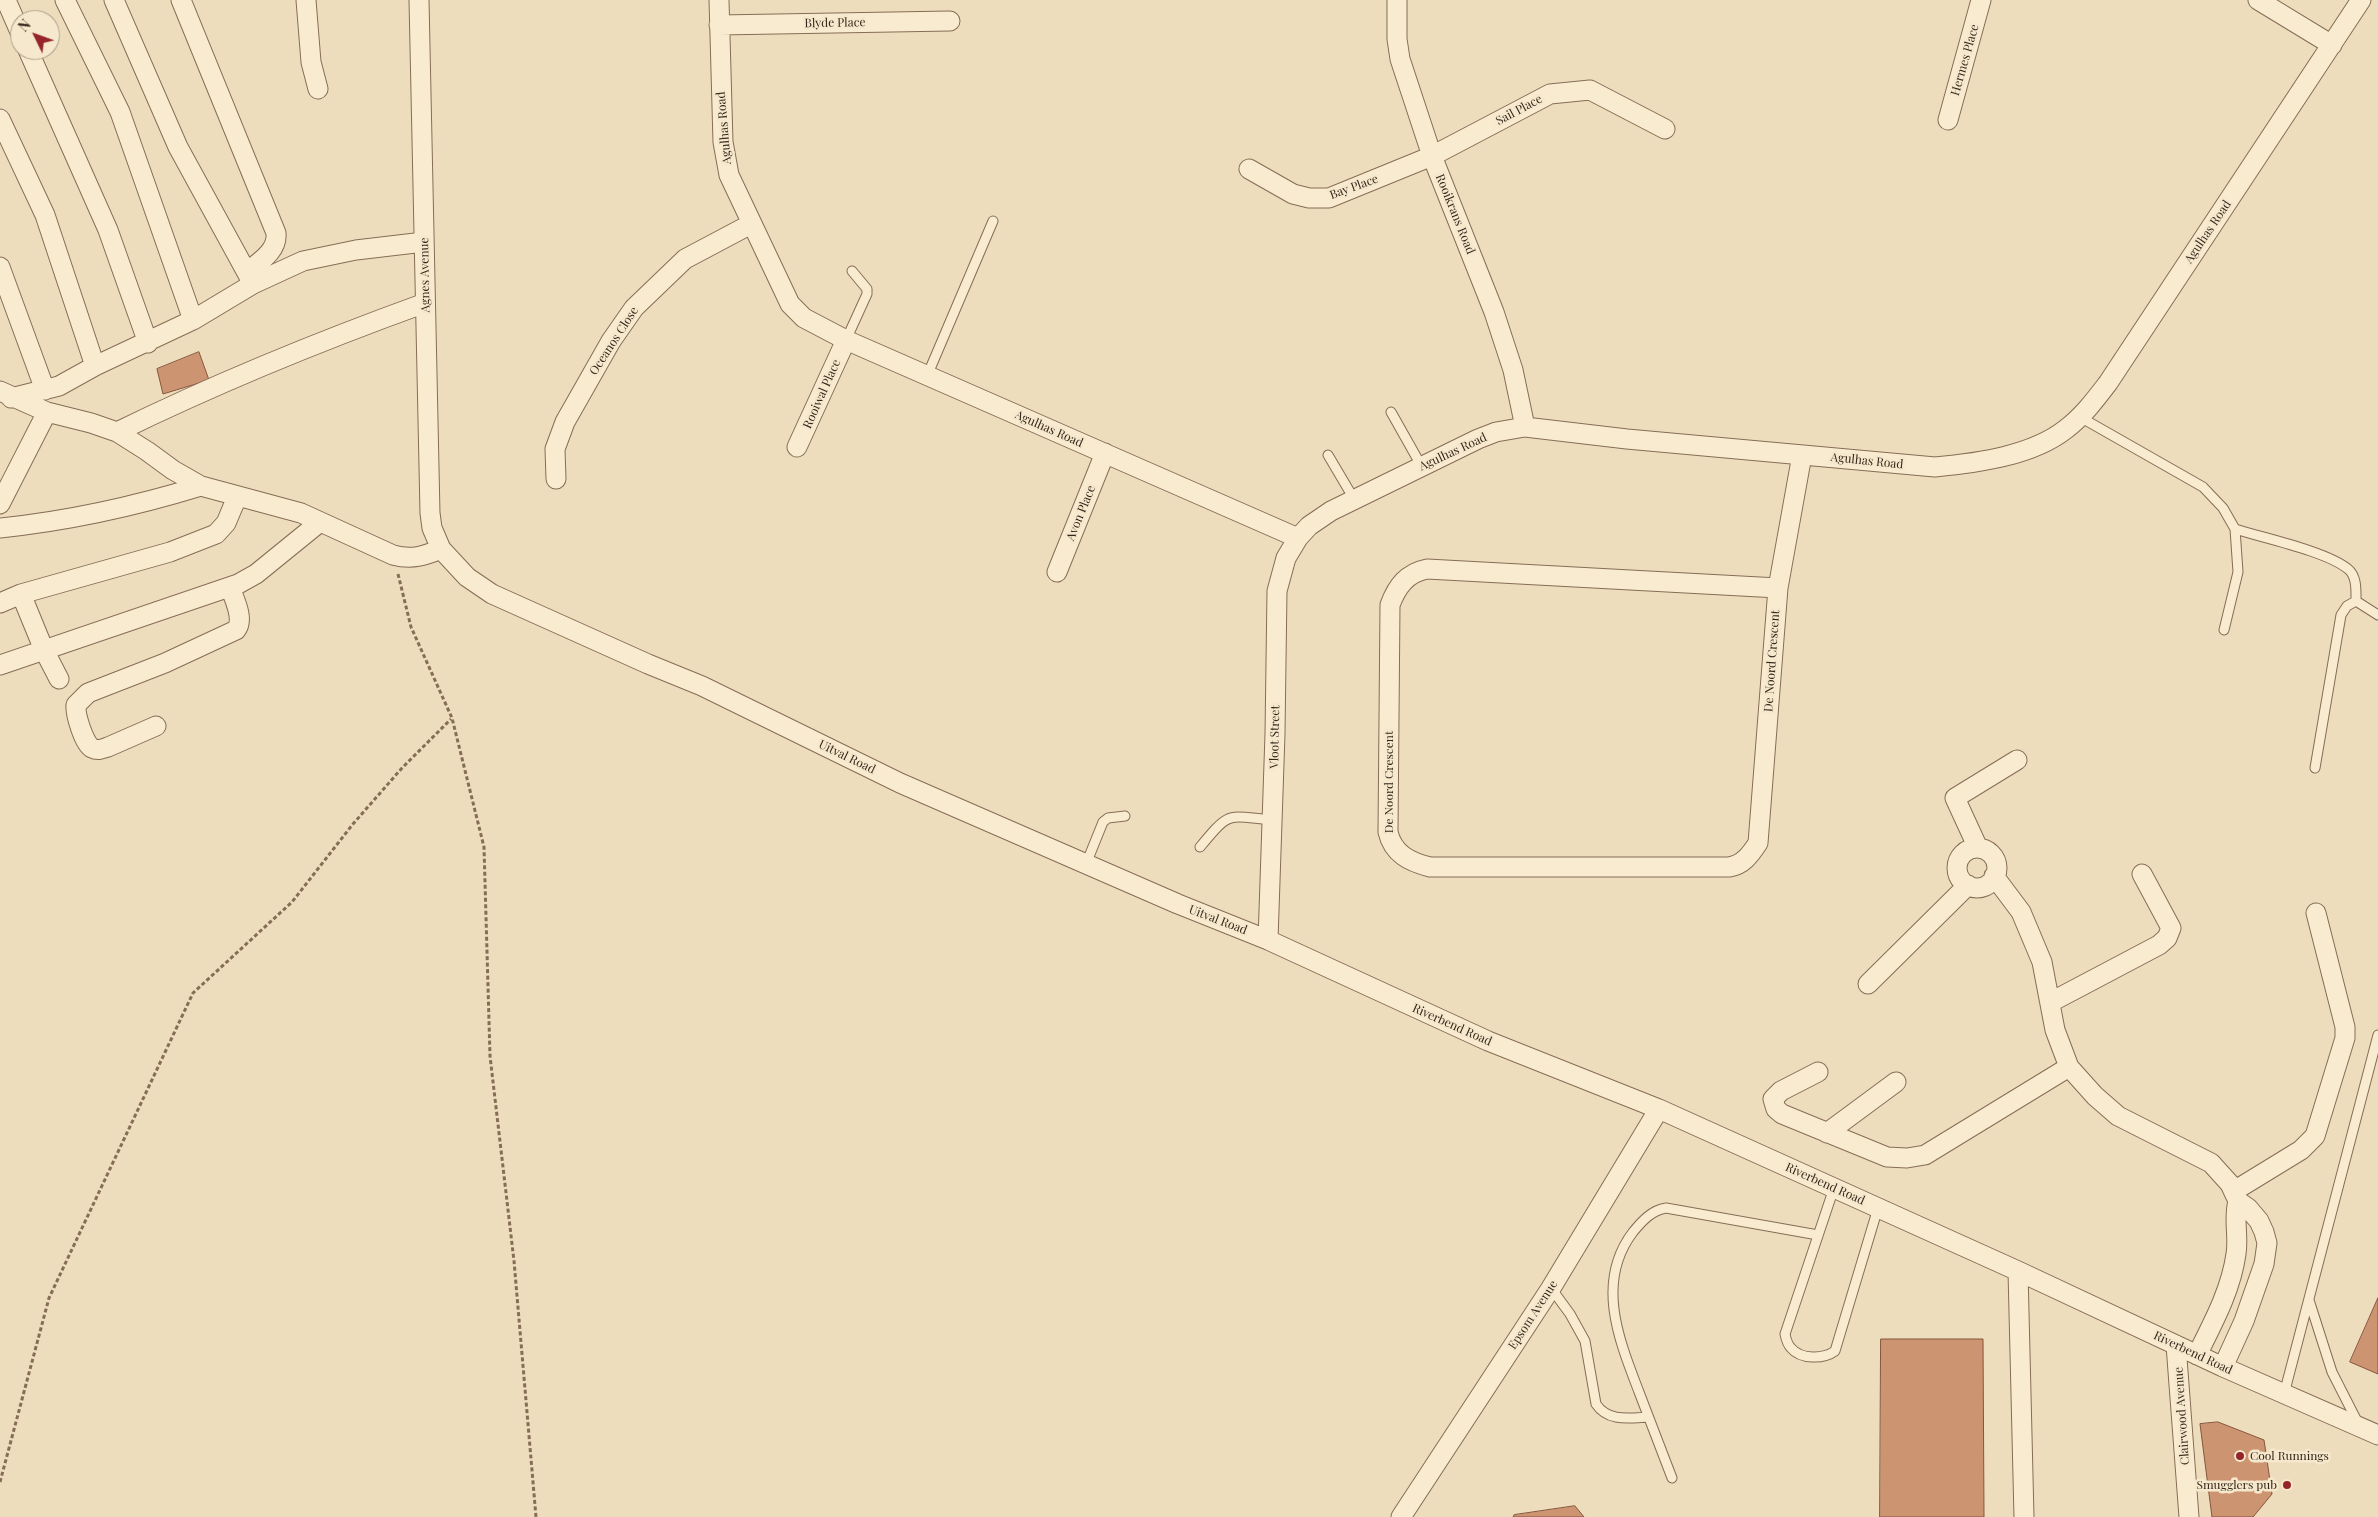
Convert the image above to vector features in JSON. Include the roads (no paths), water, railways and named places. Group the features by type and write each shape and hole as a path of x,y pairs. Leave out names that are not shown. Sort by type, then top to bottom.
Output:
{"street":[{"path":"65,0 120,112 193,320"},
{"path":"114,0 178,147 250,278"},
{"path":"4,397 45,390 67,382 95,366 148,343 193,320 250,278 275,244 276,233 181,0"},
{"path":"306,0 310,62 318,89"},
{"name":"Agnes Avenue","path":"419,0 430,513 432,528 441,549"},
{"name":"Agulhas Road","path":"719,0 720,90 725,159 735,192 790,304 804,318 846,340 1298,538 1324,516 1354,499 1496,432 1525,427 1911,466 1973,464 2020,451 2055,436 2080,417 2108,383 2361,0"},
{"name":"Rooikrans Road","path":"1397,0 1397,39 1400,59 1432,156 1494,312 1513,370 1525,427"},
{"name":"Hermes Place","path":"1948,120 1981,0"},
{"path":"2258,0 2332,45"},
{"name":"Blyde Place","path":"719,25 950,21"},
{"path":"32,60 108,230 148,343"},
{"name":"Sail Place","path":"1432,156 1550,94 1570,91 1590,90 1665,129"},
{"path":"0,119 45,215 95,366"},
{"name":"Bay Place","path":"1248,168 1293,194 1309,198 1330,198 1432,156"},
{"name":"Oceanos Close","path":"556,479 555,449 565,422 611,341 634,308 684,259 751,224"},
{"path":"250,278 303,260 356,250 424,242"},
{"path":"0,267 45,390"},
{"path":"117,432 172,405 292,353 425,303"},
{"name":"Rooiwal Place","path":"798,447 846,340"},
{"path":"4,397 47,412 92,423 117,432 147,450 172,470 201,486 237,497 277,505 393,555 408,559 421,557 441,549"},
{"path":"0,504 47,412"},
{"name":"Avon Place","path":"1057,572 1105,453"},
{"name":"De Noord Crescent","path":"1778,588 1427,569 1409,576 1399,586 1390,605 1388,832 1394,849 1412,861 1430,866 1729,867 1742,863 1758,844 1778,588 1802,455"},
{"path":"0,528 60,520 118,508 201,486"},
{"path":"0,603 21,594 170,552 216,534 226,523 237,497"},
{"path":"0,665 230,587 256,574 320,522"},
{"name":"Vloot Street","path":"1268,940 1277,591 1282,569 1298,538"},
{"name":"Uitval Road","path":"441,549 467,577 492,594 648,664 702,686 900,783 1178,904 1268,940"},
{"path":"156,726 100,750 93,749 89,745 77,718 76,705 88,693 165,663 236,630 240,624 230,587"},
{"path":"21,594 44,650 59,679"},
{"path":"2017,760 1956,795 1955,798 1978,848 1992,855 1995,861 1994,876 2021,912 2042,962 2055,1030 2069,1067 2095,1096 2118,1116 2211,1163 2226,1178 2236,1196 2259,1221 2264,1232 2267,1254 2244,1322 2223,1367"},
{"path":"1968,886 1958,874 1959,859 1964,853 1978,848"},
{"path":"2051,1002 2159,945 2167,938 2171,928 2142,874"},
{"path":"1868,984 1968,886 1983,886 1994,876"},
{"path":"2236,1196 2301,1150 2315,1136 2345,1038 2345,1026 2316,914"},
{"name":"Riverbend Road","path":"1268,940 1488,1041 1659,1109 2018,1271 2223,1367 2378,1435"},
{"path":"1818,1072 1781,1091 1774,1099 1776,1109 1782,1114 1887,1157 1907,1158 1924,1154 2069,1067"},
{"path":"1827,1133 1896,1082"},
{"name":"Epsom Avenue","path":"1400,1517 1551,1288 1659,1109"},
{"name":"Clairwood Avenue","path":"2198,1355 2230,1279 2236,1254 2234,1214 2236,1196"},
{"path":"2018,1271 2024,1517"},
{"name":"Clairwood Avenue","path":"2176,1344 2190,1517"}],"lane":[{"path":"927,376 993,221"},
{"path":"846,340 867,294 867,289 852,271"},
{"path":"1391,412 1422,467"},
{"path":"2080,417 2203,487 2223,508 2235,529 2238,572 2224,630"},
{"path":"1328,455 1354,499"},
{"path":"2235,529 2324,556 2349,570 2356,583 2356,601"},
{"path":"2356,601 2378,615"},
{"path":"2315,768 2341,615 2347,606 2356,601"},
{"path":"1086,864 1102,822 1108,818 1125,816"},
{"path":"1200,847 1220,823 1230,816 1272,820"},
{"path":"2284,1394 2378,1035"},
{"path":"1834,1188 1785,1334 1792,1350 1798,1354 1818,1358 1828,1356 1835,1351 1878,1208"},
{"path":"1672,1478 1622,1350 1616,1323 1613,1291 1619,1255 1638,1225 1657,1209 1666,1208 1818,1235"},
{"path":"1551,1288 1570,1314 1585,1341 1596,1404 1600,1410 1609,1416 1627,1418 1648,1417"},
{"path":"2309,1300 2332,1372 2360,1427"}],"place":[{"name":"Cool Runnings","path":"2240,1456"},
{"name":"Smugglers pub","path":"2287,1485"}]}
